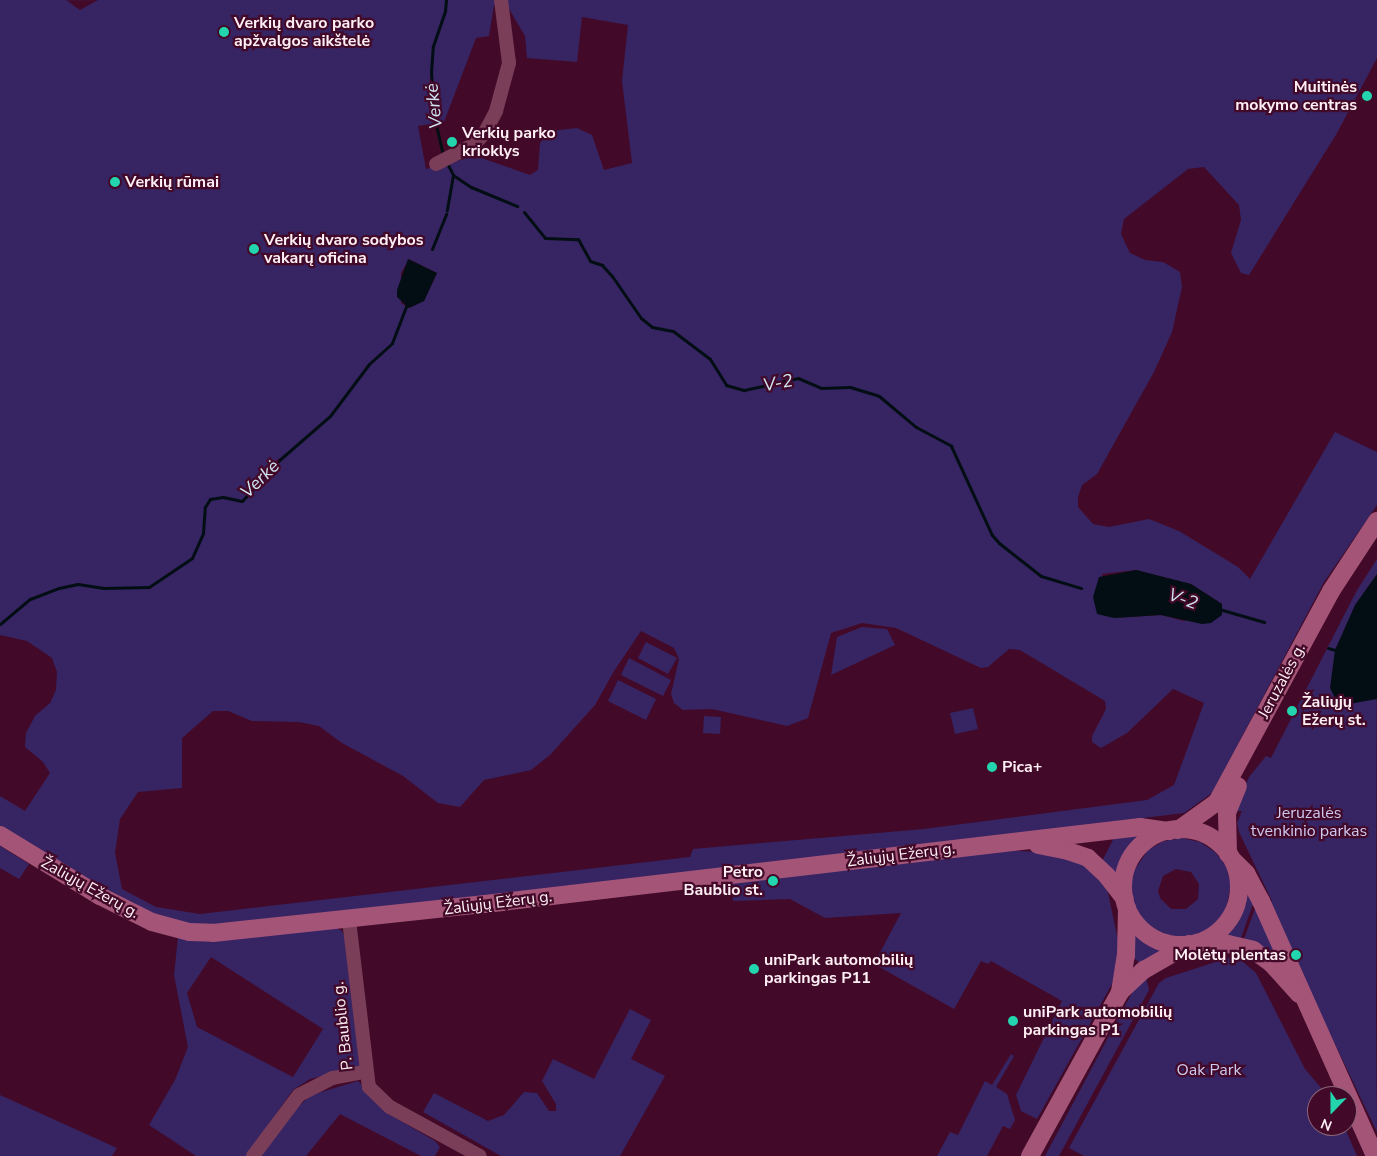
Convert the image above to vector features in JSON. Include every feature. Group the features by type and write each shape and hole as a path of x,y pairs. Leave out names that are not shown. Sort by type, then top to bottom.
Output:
{"main road":[{"name":"Jeruzalės g.","path":"1174,830 1217,802 1331,591 1377,521"},
{"name":"Jeruzalės g.","path":"1230,857 1227,813 1232,797 1340,597 1377,542"},
{"name":"Žaliųjų Ežerų g.","path":"0,835 109,901 172,928 200,933 241,932 350,920 1020,843 1140,827 1174,830"},
{"path":"1120,992 1126,956 1125,873 1137,850 1146,841 1174,830 1211,838 1252,881 1294,970 1301,996 1374,1148"},
{"name":"Žaliųjų Ežerų g.","path":"1020,843 1068,850 1088,858 1107,876 1126,904"},
{"path":"1030,1156 1120,992 1144,970 1220,930 1235,909 1239,884 1230,857"},
{"path":"1126,904 1142,929 1152,937 1164,942 1228,944 1254,950 1271,963 1301,996"}],"street":[{"path":"436,164 473,145 484,134 496,111 509,63 501,0"},
{"name":"P. Baublio g.","path":"350,920 365,1072 369,1087 381,1101 480,1156"},
{"path":"253,1156 299,1095 333,1078 365,1072"}],"green space":[{"path":"0,0 66,0 80,10 98,0 1377,0 1377,58 1337,133 1249,275 1241,273 1231,253 1241,220 1239,205 1204,167 1188,169 1124,219 1121,234 1130,253 1145,260 1163,262 1180,272 1182,287 1172,332 1154,372 1097,474 1082,485 1078,497 1078,507 1093,524 1109,527 1149,519 1179,531 1238,567 1250,579 1335,432 1377,452 1377,505 1324,582 1212,793 1184,813 467,901 221,925 183,924 141,912 0,829 0,796 25,811 50,773 43,762 25,747 26,733 35,716 50,703 56,690 57,672 52,658 27,641 0,635","holes":["494,5 508,7 525,36 527,58 577,62 582,17 628,25 622,81 632,163 604,170 592,135 577,128 551,131 545,136 540,143 538,170 530,175 476,156 426,169 418,126 444,122 476,38 489,36","409,259 437,273 424,301 409,308 401,303 401,273","1136,570 1191,584 1222,604 1184,621 1161,615 1114,618 1102,574","862,623 896,628 981,668 988,667 1009,649 1020,650 1105,701 1106,709 1092,736 1092,742 1101,748 1127,733 1173,689 1204,703 1174,785 1147,800 924,829 693,849 690,857 200,914 156,907 122,889 115,853 120,819 138,792 182,788 182,738 213,711 228,711 252,721 299,722 319,726 342,743 403,776 438,803 460,807 484,780 531,770 550,755 595,705 614,671 641,631 674,648 679,659 671,694 674,703 683,710 712,709 787,726 808,718 831,633"]},
{"name":"Jeruzalės tvenkinio parkas","path":"1377,559 1377,1132 1357,1090 1357,1086 1355,1086 1268,904 1272,901 1239,832 1237,823 1242,811 1234,811 1249,777 1266,756 1271,758 1356,592"},
{"path":"862,627 887,629 895,645 831,675 837,637"},
{"path":"646,642 677,658 668,674 638,658"},
{"path":"629,658 671,680 663,696 621,675"},
{"path":"618,680 656,699 646,720 608,701"},
{"path":"973,708 978,729 955,734 950,713"},
{"path":"704,716 721,717 720,734 703,733"},
{"path":"1146,834 1127,852 1117,878 1102,861 1115,836"},
{"path":"1182,838 1200,842 1215,852 1226,866 1231,884 1226,910 1216,925 1201,935 1184,939 1166,937 1149,929 1137,915 1130,890 1133,872 1148,850 1164,841","holes":["1176,869 1191,872 1199,884 1198,899 1186,909 1171,909 1160,898 1158,891 1163,876"]},
{"path":"0,846 29,864 19,879 0,868"},
{"path":"1000,850 1037,852 1082,863 1107,888 1120,950 1112,984 1037,1119 1021,1111 1016,1095 1062,1001 991,961 988,964 981,961 954,1009 874,964 901,913 825,918 790,899 733,901 731,880"},
{"path":"1245,886 1253,904 1241,938 1223,937 1240,911"},
{"path":"1256,906 1284,965 1244,939"},
{"path":"334,927 342,931 346,939 360,1067 310,1079 293,1090 246,1156 196,1156 149,1125 175,1080 188,1047 174,975 178,937","holes":["211,957 323,1029 293,1077 197,1027 187,993"]},
{"path":"1134,933 1146,943 1167,952 1141,964 1134,958"},
{"name":"Oak Park","path":"1228,958 1242,961 1256,973 1305,1069 1319,1086 1307,1086 1307,1136 1348,1136 1357,1156 1084,1156 1069,1148 1159,983 1166,978"},
{"path":"1146,977 1149,990 1059,1156 1045,1156 1135,987"},
{"path":"630,1009 651,1020 631,1059 665,1076 620,1156 501,1156 423,1112 434,1093 488,1121 504,1115 524,1092 537,1093 549,1111 556,1111 556,1104 542,1081 553,1059 594,1079"},
{"path":"1011,1054 1014,1056 996,1087 1007,1094 1015,1120 1010,1129 1003,1126 987,1156 937,1156 950,1132 958,1135 985,1081 992,1085"},
{"path":"358,1081 389,1114 435,1141 440,1147 435,1156 421,1156 340,1114 306,1156 260,1156 291,1113 311,1095"},
{"path":"0,1095 117,1148 112,1156 0,1156"}],"water":[{"path":"408,259 437,273 424,301 409,308 397,297 397,290"},
{"path":"1136,570 1191,584 1222,604 1222,615 1211,623 1202,624 1161,615 1114,618 1097,614 1093,597 1099,577"},
{"path":"1377,574 1377,699 1349,704 1335,698 1330,688 1335,650 1355,605"}],"waterway":[{"name":"Verkė","path":"443,155 434,116 431,72 433,46 445,11 446,0"},
{"name":"Verkė","path":"447,163 453,175 447,210"},
{"name":"V-2","path":"453,175 471,187 517,206"},
{"name":"V-2","path":"524,212 545,238 578,239 590,261 602,265 612,276 641,318 652,327 673,331 710,359 726,385 744,390 798,378 821,388 850,387 879,396 916,427 951,446 992,535 999,543 1041,576 1081,588"},
{"name":"Verkė","path":"432,249 446,214"},
{"name":"Verkė","path":"0,624 30,599 59,588 78,584 104,588 149,587 192,558 203,533 205,507 210,499 223,497 242,501 277,462 330,416 369,364 392,343 407,304"},
{"name":"V-2","path":"1219,609 1264,622"},
{"name":"V-2","path":"1328,648 1335,650"}],"place":[{"name":"Verkių dvaro parko apžvalgos aikštelė","path":"224,32"},
{"name":"Muitinės mokymo centras","path":"1367,96"},
{"name":"Verkių parko krioklys","path":"452,142"},
{"name":"Verkių rūmai","path":"115,182"},
{"name":"Verkių dvaro sodybos vakarų oficina","path":"254,249"},
{"name":"Žaliųjų Ežerų st.","path":"1292,711"},
{"name":"Pica+","path":"992,767"},
{"name":"Petro Baublio st.","path":"773,881"},
{"name":"Molėtų plentas","path":"1296,955"},
{"name":"uniPark automobilių parkingas P11","path":"754,969"},
{"name":"uniPark automobilių parkingas P1","path":"1013,1021"}]}
